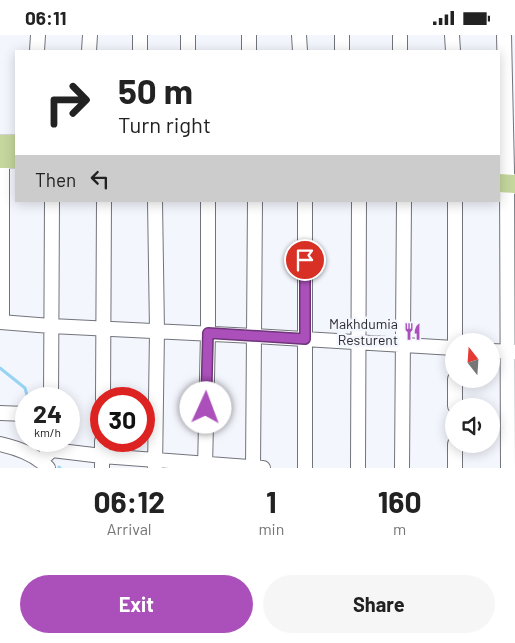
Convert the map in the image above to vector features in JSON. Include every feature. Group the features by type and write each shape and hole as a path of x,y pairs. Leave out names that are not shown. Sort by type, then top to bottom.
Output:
{"main road":[{"path":"4,155 15,145"}],"street":[{"path":"37,50 38,35"},
{"path":"89,50 90,35"},
{"path":"140,35 140,50"},
{"path":"188,35 188,50"},
{"path":"249,35 249,50"},
{"path":"299,35 300,50"},
{"path":"342,35 342,50"},
{"path":"400,35 400,50"},
{"path":"452,35 453,50"},
{"path":"504,35 512,352 508,468"},
{"path":"4,155 1,322 445,347"},
{"path":"51,387 52,202"},
{"path":"103,387 104,202"},
{"path":"155,202 157,331 155,464"},
{"path":"205,466 208,202"},
{"path":"252,468 255,202"},
{"path":"305,202 305,468"},
{"path":"358,468 359,202"},
{"path":"402,468 404,202"},
{"path":"455,333 456,202"},
{"path":"0,413 15,414"},
{"path":"2,449 24,451 45,464 50,452"},
{"path":"71,452 102,462 263,468"},
{"path":"455,453 455,468"}],"waterway":[{"path":"0,368 24,387"}],"place":[{"name":"Makhdumia Resturent","path":"412,332"}],"route":[{"path":"206,408 208,333 305,339 305,260"}]}
